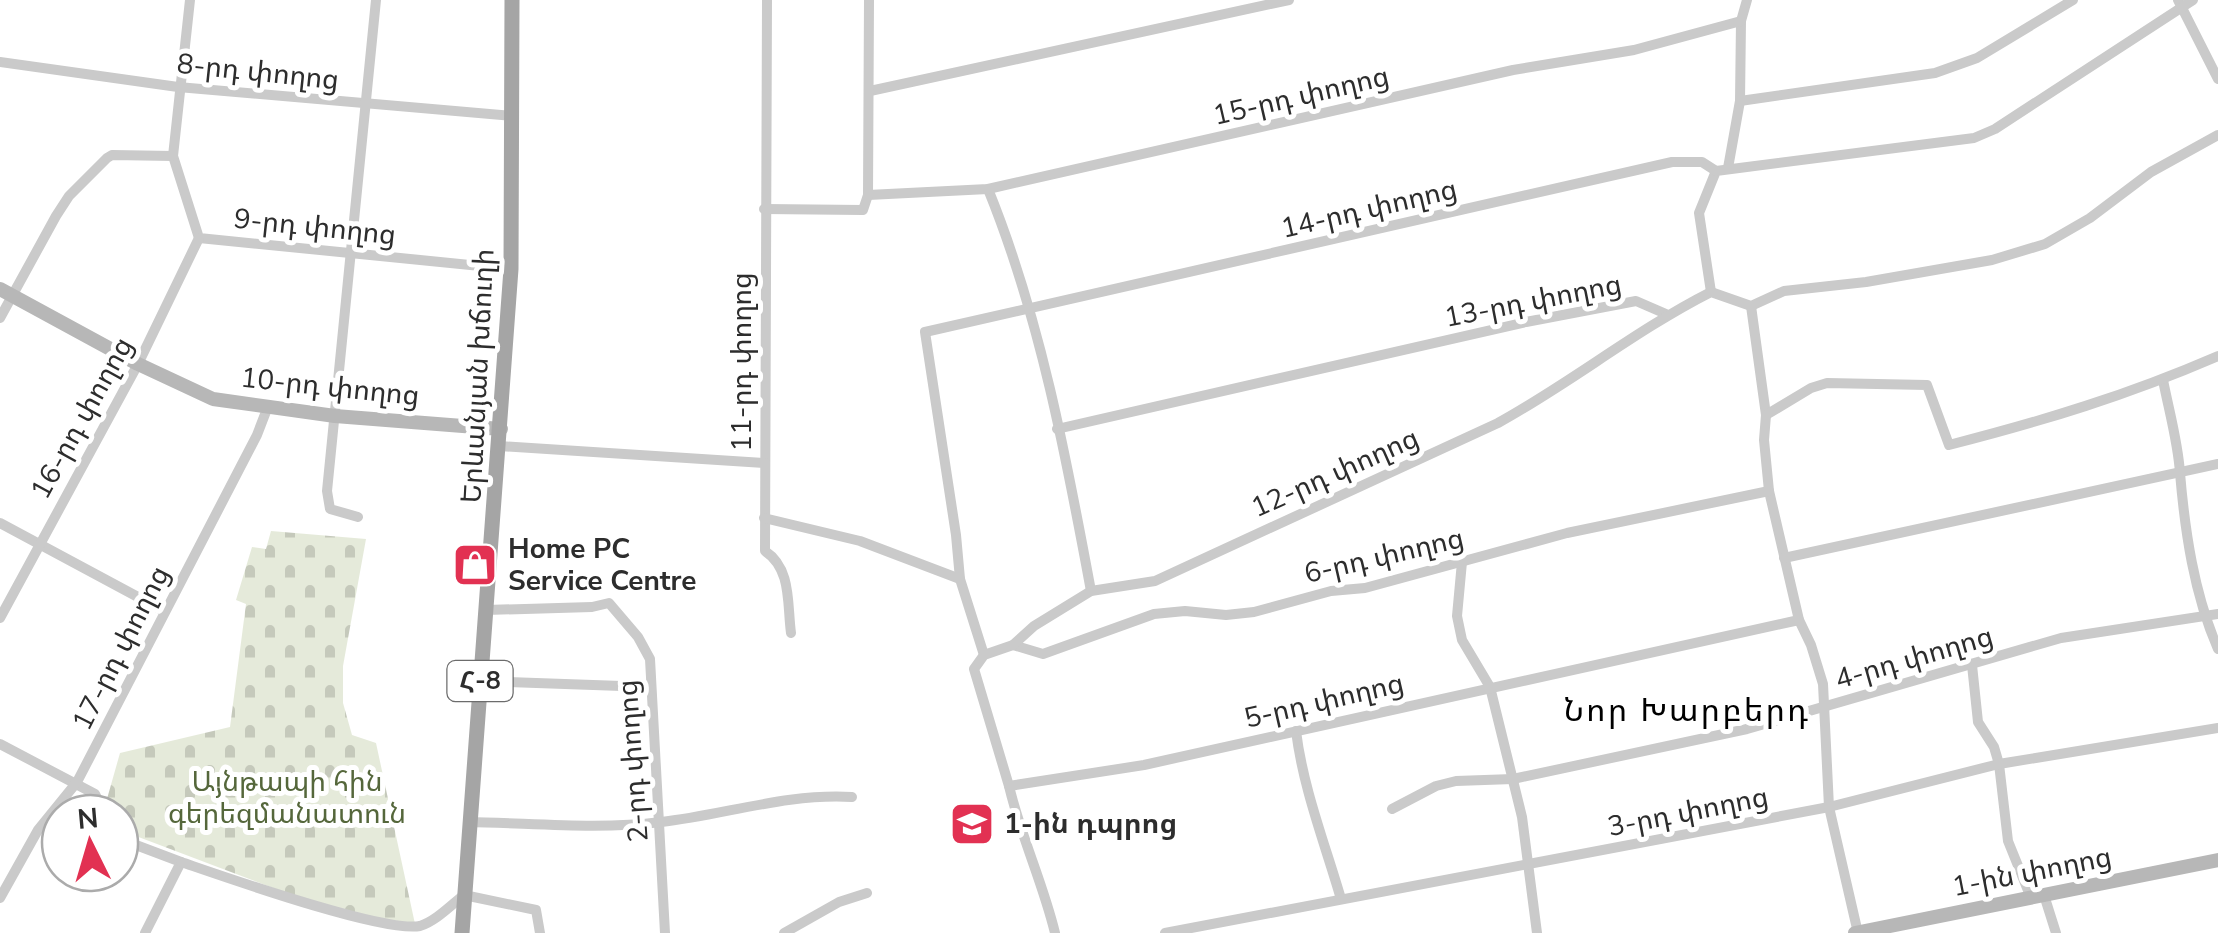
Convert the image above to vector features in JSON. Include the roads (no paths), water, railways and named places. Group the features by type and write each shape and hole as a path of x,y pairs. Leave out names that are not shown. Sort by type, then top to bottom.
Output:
{"main road":[{"name":"Երևանյան խճուղի","path":"462,933 511,269 512,0"}],"street":[{"path":"0,318 6,292 69,196 106,158 173,156 190,0"},
{"path":"358,518 330,509 326,490 376,0"},
{"name":"11-րդ փողոց","path":"767,0 765,551 784,570 791,634"},
{"path":"868,196 869,0"},
{"path":"870,91 1289,0"},
{"path":"1711,292 1699,213 1722,170 1740,101 1742,21 1747,0"},
{"path":"1740,101 1935,73 1977,58 2073,0"},
{"name":"14-րդ փողոց","path":"960,579 925,332 1672,162 1702,162 1722,170 1974,138 1996,129 2180,4 2193,0"},
{"path":"2180,4 2218,79"},
{"name":"15-րդ փողոց","path":"764,209 862,210 868,196 988,189 1513,70 1634,50 1742,21"},
{"name":"8-րդ փողոց","path":"0,62 178,87 513,116"},
{"path":"1666,314 1711,292 1751,306 1784,292 1992,260 2045,244 2090,218 2151,172 2218,135"},
{"name":"9-րդ փողոց","path":"173,156 199,238 511,269"},
{"path":"988,189 1011,244 1029,307 1072,486 1091,591"},
{"name":"16-րդ փողոց","path":"0,618 138,364 199,238"},
{"name":"10-րդ փողոց","path":"6,292 213,400 500,438"},
{"name":"13-րդ փողոց","path":"1057,430 1544,318 1636,302 1666,314"},
{"path":"1751,306 1766,415 1769,490 1799,620 1823,684 1829,807 1857,933"},
{"name":"12-րդ փողոց","path":"1012,645 1034,626 1091,591 1155,581 1498,424 1538,402 1666,314"},
{"path":"1766,415 1827,382 1927,384 1949,445 2058,418 2218,356"},
{"path":"2163,380 2180,471 2181,503 2204,617 2218,649"},
{"name":"17-րդ փողոց","path":"0,898 38,830 77,782 267,408"},
{"path":"500,438 765,462"},
{"path":"1784,558 2218,464"},
{"name":"6-րդ փողոց","path":"1012,645 1043,654 1154,614 1254,612 1331,592 1365,588 1567,534 1769,490"},
{"path":"764,518 860,541 960,579 984,655"},
{"path":"0,523 164,610"},
{"path":"1462,562 1458,616 1462,640 1490,687 1522,817 1537,933"},
{"name":"2-րդ փողոց","path":"486,610 592,607 609,603 638,637 650,659 664,933"},
{"name":"4-րդ փողոց","path":"1392,808 1436,786 1456,781 1513,779 1748,729 2060,638 2218,614"},
{"name":"5-րդ փողոց","path":"1009,786 1144,765 1799,620"},
{"path":"1012,645 984,655 974,669 1018,825 1048,903 1055,933"},
{"path":"1972,665 1978,722 2000,764 2008,841 2056,933"},
{"path":"480,681 650,687"},
{"name":"3-րդ փողոց","path":"1165,933 1829,807 2000,764 2218,728"},
{"path":"1296,731 1302,773 1341,899"},
{"path":"0,744 94,793"},
{"path":"468,822 660,822 780,801 852,796"},
{"path":"140,847 346,918 408,928 428,922 464,895 530,906 536,910 540,933"},
{"name":"1-ին փողոց","path":"1857,933 2218,860"},
{"path":"145,933 181,862"},
{"path":"784,933 839,902 866,892"}],"place":[{"name":"Home PC Service Centre","path":"475,565"},
{"name":"1-ին դպրոց","path":"972,824"}],"district":[{"name":"Նոր Խարբերդ","path":"1687,710"}],"park label":[{"name":"Այնթապի հին գերեզմանատուն","path":"287,798"}]}
